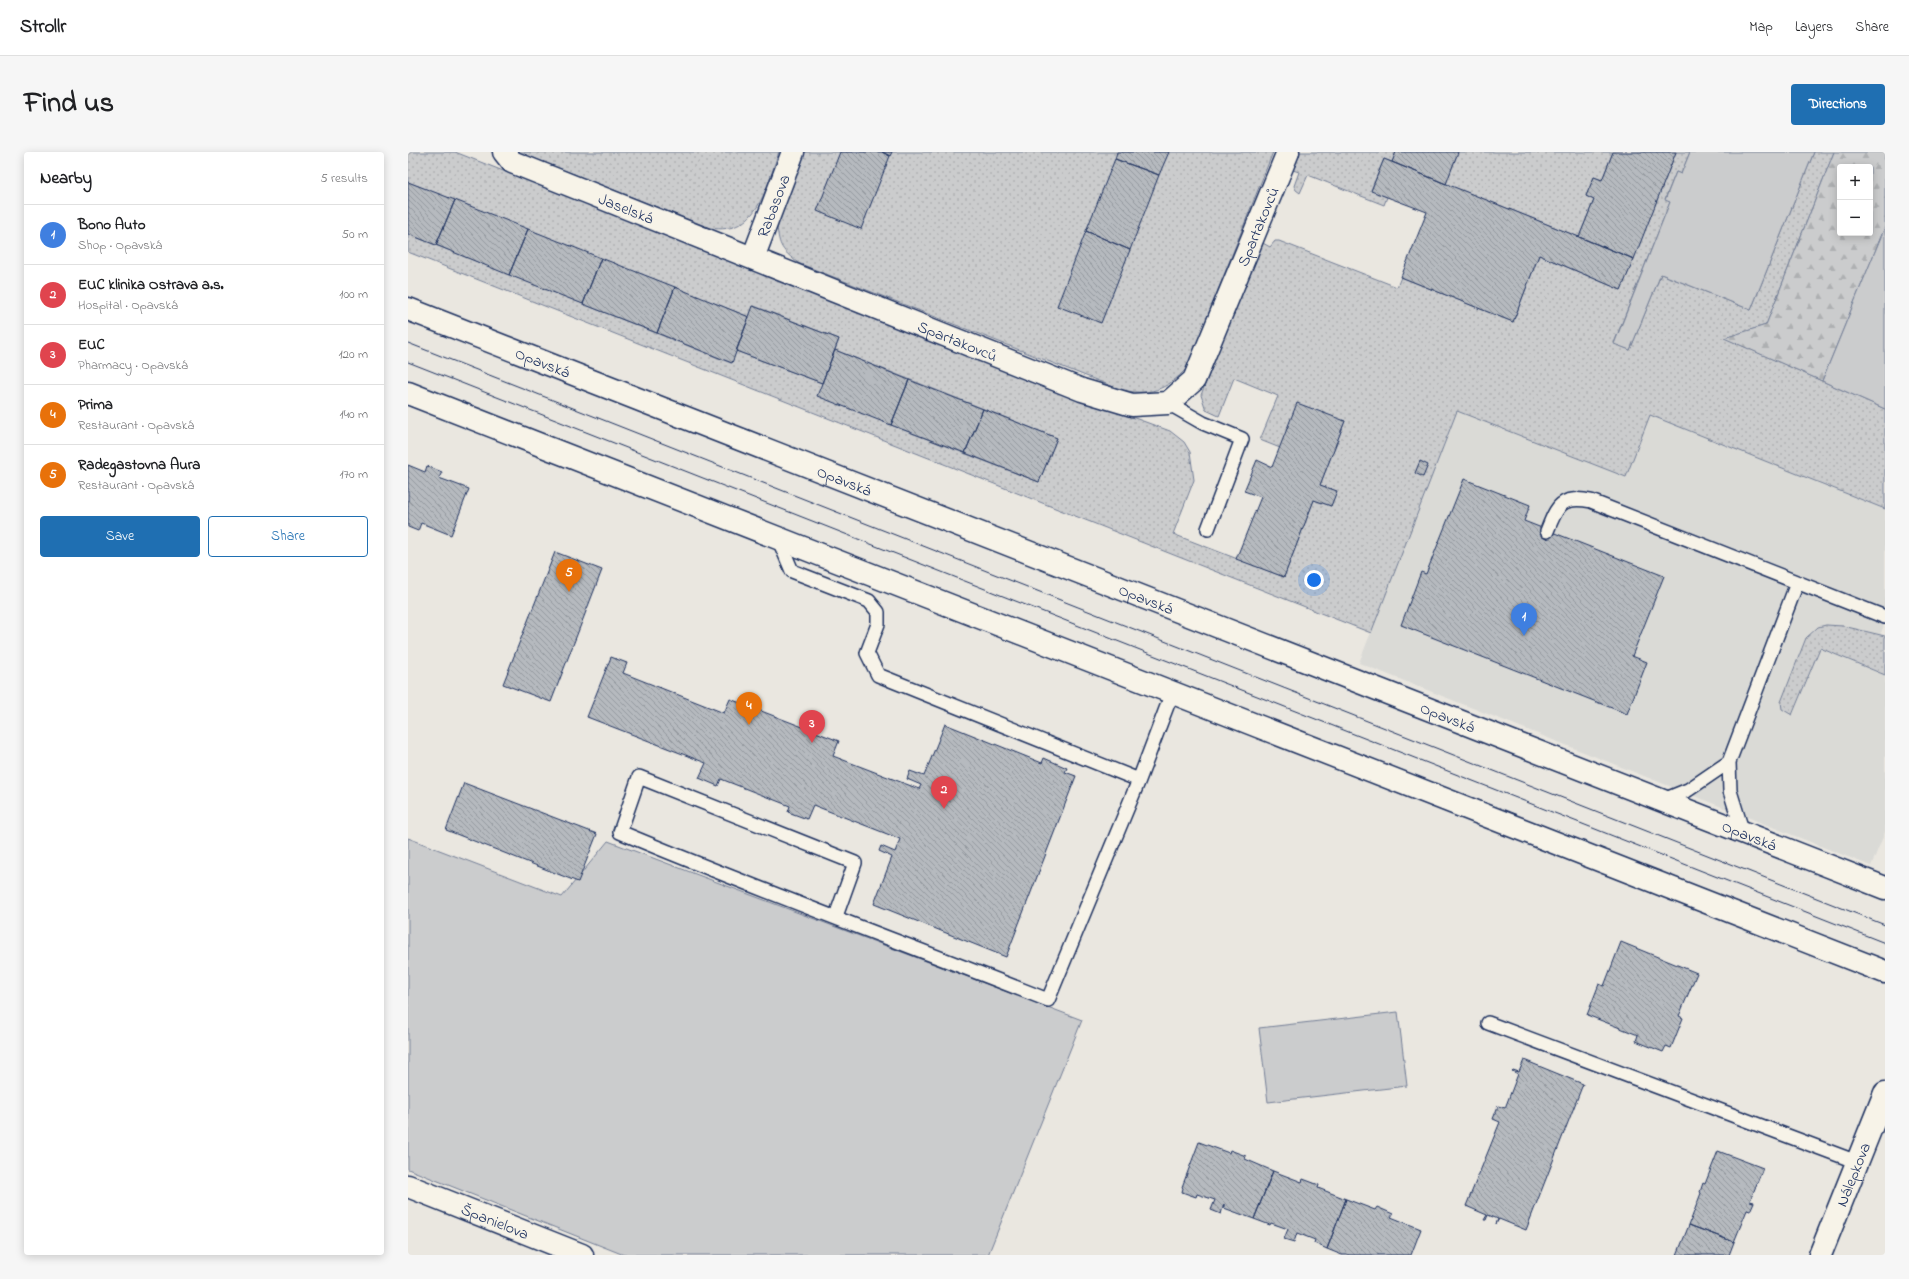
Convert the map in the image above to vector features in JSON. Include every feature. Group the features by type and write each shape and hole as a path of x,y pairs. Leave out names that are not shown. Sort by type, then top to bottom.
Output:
{"main road":[{"name":"Jaselská","path":"504,152 512,162 753,258"},
{"name":"Rabasova","path":"753,258 793,152"},
{"name":"Spartakovců","path":"753,258 1082,390 1132,405 1168,402 1194,380 1288,152"},
{"name":"Opavská","path":"408,309 1885,888"},
{"path":"408,393 1885,972"},
{"name":"Nálepkova","path":"1820,1255 1885,1093"},
{"name":"Španielova","path":"408,1186 582,1255"}],"lane":[{"path":"1168,402 1203,423 1242,439 1208,529"},
{"path":"1547,530 1554,513 1562,503 1578,499 1590,501 1885,617"},
{"path":"778,538 792,571 869,601 878,612 878,624 867,653 878,675 1139,780"},
{"path":"1743,833 1734,808 1730,791 1729,762 1797,583"},
{"path":"836,916 855,863 639,777 620,832 730,878 836,916 1048,1000 1139,780 1172,693"},
{"path":"1660,801 1688,790 1729,762"},
{"path":"1488,1023 1857,1162"}],"shaded area":[{"path":"1396,152 1834,152 1673,354 1650,414 1885,509 1885,623 1880,635 1835,625 1818,627 1806,638 1781,705 1792,714 1820,648 1885,675 1885,832 1871,866 1359,663 1457,411 1365,375 1427,212 1371,191 1384,159 1392,162"}],"green space":[{"path":"408,152 455,152 1080,398 1170,431 1184,442 1190,452 1194,480 1173,534 1284,577 1314,500 1331,506 1336,491 1320,485 1345,421 1280,448 1260,440 1278,396 1234,378 1219,416 1206,410 1201,395 1261,242 1270,247 1275,241 1279,241 1397,287 1401,277 1513,322 1539,255 1621,290 1676,152 1690,152 1681,174 1676,172 1665,199 1670,202 1614,343 1630,350 1661,274 1751,310 1814,152 1834,152 1766,325 1725,338 1885,409 1885,509 1650,415 1626,477 1457,411 1371,633 408,252 408,234 731,363 736,351 822,383 891,425 1039,482 1057,438 835,350 839,339 754,306 749,317 408,182"},
{"path":"518,152 779,152 764,194 758,206 749,217 739,224 726,228 710,228"},
{"path":"803,152 1273,152 1187,368 1172,382 1156,390 1139,392 1119,389 798,263 782,248 777,226"},
{"path":"1297,152 1396,152 1392,162 1384,159 1371,190 1387,197 1384,205 1308,175 1300,193 1294,186 1299,172 1290,169"},
{"path":"1458,152 1613,152 1602,180 1594,177 1586,196 1594,200 1579,237 1446,184"},
{"path":"1690,152 1814,152 1751,310 1661,274 1630,350 1614,344 1670,202 1665,200 1676,172 1681,174"},
{"path":"1834,152 1885,152 1885,227 1822,381 1724,338 1766,325"},
{"path":"1885,227 1885,409 1822,381"},
{"path":"1826,625 1843,626 1885,636 1885,675 1820,648 1792,715 1782,709 1781,702 1806,638 1818,627"},
{"path":"408,838 562,897 608,841 1082,1020 988,1255 624,1255 408,1169"},
{"path":"1398,1012 1407,1086 1268,1102 1259,1028"}],"building":[{"path":"840,152 882,152 890,156 861,229 817,211"},
{"path":"882,152 892,152 890,156"},
{"path":"1117,152 1169,152 1159,175 1115,159"},
{"path":"1396,152 1458,152 1446,184 1392,162"},
{"path":"1613,152 1676,152 1634,259 1579,237 1594,200 1586,196 1594,177 1602,180"},
{"path":"1115,159 1159,175 1130,250 1086,231"},
{"path":"1384,159 1634,259 1621,290 1539,255 1513,322 1401,277 1427,212 1371,191"},
{"path":"408,182 455,200 436,245 408,234"},
{"path":"455,200 528,229 509,275 436,245"},
{"path":"528,229 601,258 583,304 509,275"},
{"path":"1086,231 1130,250 1101,323 1057,306"},
{"path":"601,258 675,287 657,333 583,304"},
{"path":"675,287 749,317 732,363 657,333"},
{"path":"753,306 839,339 822,383 736,351"},
{"path":"835,350 909,380 891,425 817,396"},
{"path":"909,380 983,409 965,453 891,425"},
{"path":"1297,403 1345,421 1320,485 1337,491 1331,506 1314,500 1284,577 1236,559 1261,497 1244,491 1257,460 1272,467"},
{"path":"983,409 1057,438 1039,482 965,453"},
{"path":"1420,461 1428,465 1423,477 1415,473"},
{"path":"408,465 425,472 427,466 442,472 439,478 469,489 451,535 421,523 418,531 408,527"},
{"path":"1464,479 1530,505 1524,521 1664,576 1632,656 1647,662 1627,714 1401,625 1421,572 1426,574"},
{"path":"555,552 602,570 551,702 503,684"},
{"path":"611,657 627,663 623,673 724,713 730,699 839,741 833,756 919,789 921,785 907,779 910,771 924,776 945,724 1042,763 1044,758 1067,768 1065,772 1076,776 1006,957 874,904 892,857 879,851 881,846 895,852 900,839 813,805 807,819 788,812 790,806 721,779 718,786 699,778 706,763 587,717"},
{"path":"464,783 597,834 578,882 446,830"},
{"path":"1621,942 1697,973 1679,1016 1683,1018 1671,1048 1666,1046 1663,1052 1636,1041 1638,1035 1587,1015 1599,984 1604,986"},
{"path":"1524,1060 1583,1084 1526,1230 1499,1219 1496,1224 1498,1219 1488,1215 1486,1220 1484,1220 1487,1215 1466,1206 1500,1122 1493,1119 1498,1106 1505,1108 1518,1074 1512,1071 1519,1072"},
{"path":"1199,1142 1229,1153 1230,1150 1246,1156 1245,1159 1273,1171 1254,1219 1224,1208 1224,1204 1221,1214 1211,1210 1215,1200 1197,1194 1196,1197 1182,1192 1182,1187"},
{"path":"1718,1151 1763,1168 1750,1201 1754,1202 1750,1211 1747,1210 1734,1242 1689,1225 1701,1193 1703,1183 1705,1184"},
{"path":"1273,1171 1302,1182 1303,1179 1319,1185 1318,1188 1346,1199 1327,1249 1314,1243 1315,1240 1297,1233 1294,1242 1284,1239 1288,1229 1271,1223 1270,1225 1254,1219"},
{"path":"1346,1199 1375,1210 1377,1207 1393,1214 1391,1217 1421,1229 1411,1255 1342,1255 1327,1249"},
{"path":"1689,1225 1734,1242 1729,1255 1677,1255"}],"tram line":[{"path":"408,343 1885,925"},
{"path":"408,362 1885,943"}],"place":[{"name":"Radegastovna Aura","path":"569,592"},
{"name":"Bono Auto","path":"1524,636"},
{"name":"Prima","path":"749,725"},
{"name":"EUC","path":"812,743"},
{"name":"EUC klinika Ostrava a.s.","path":"944,809"}]}
